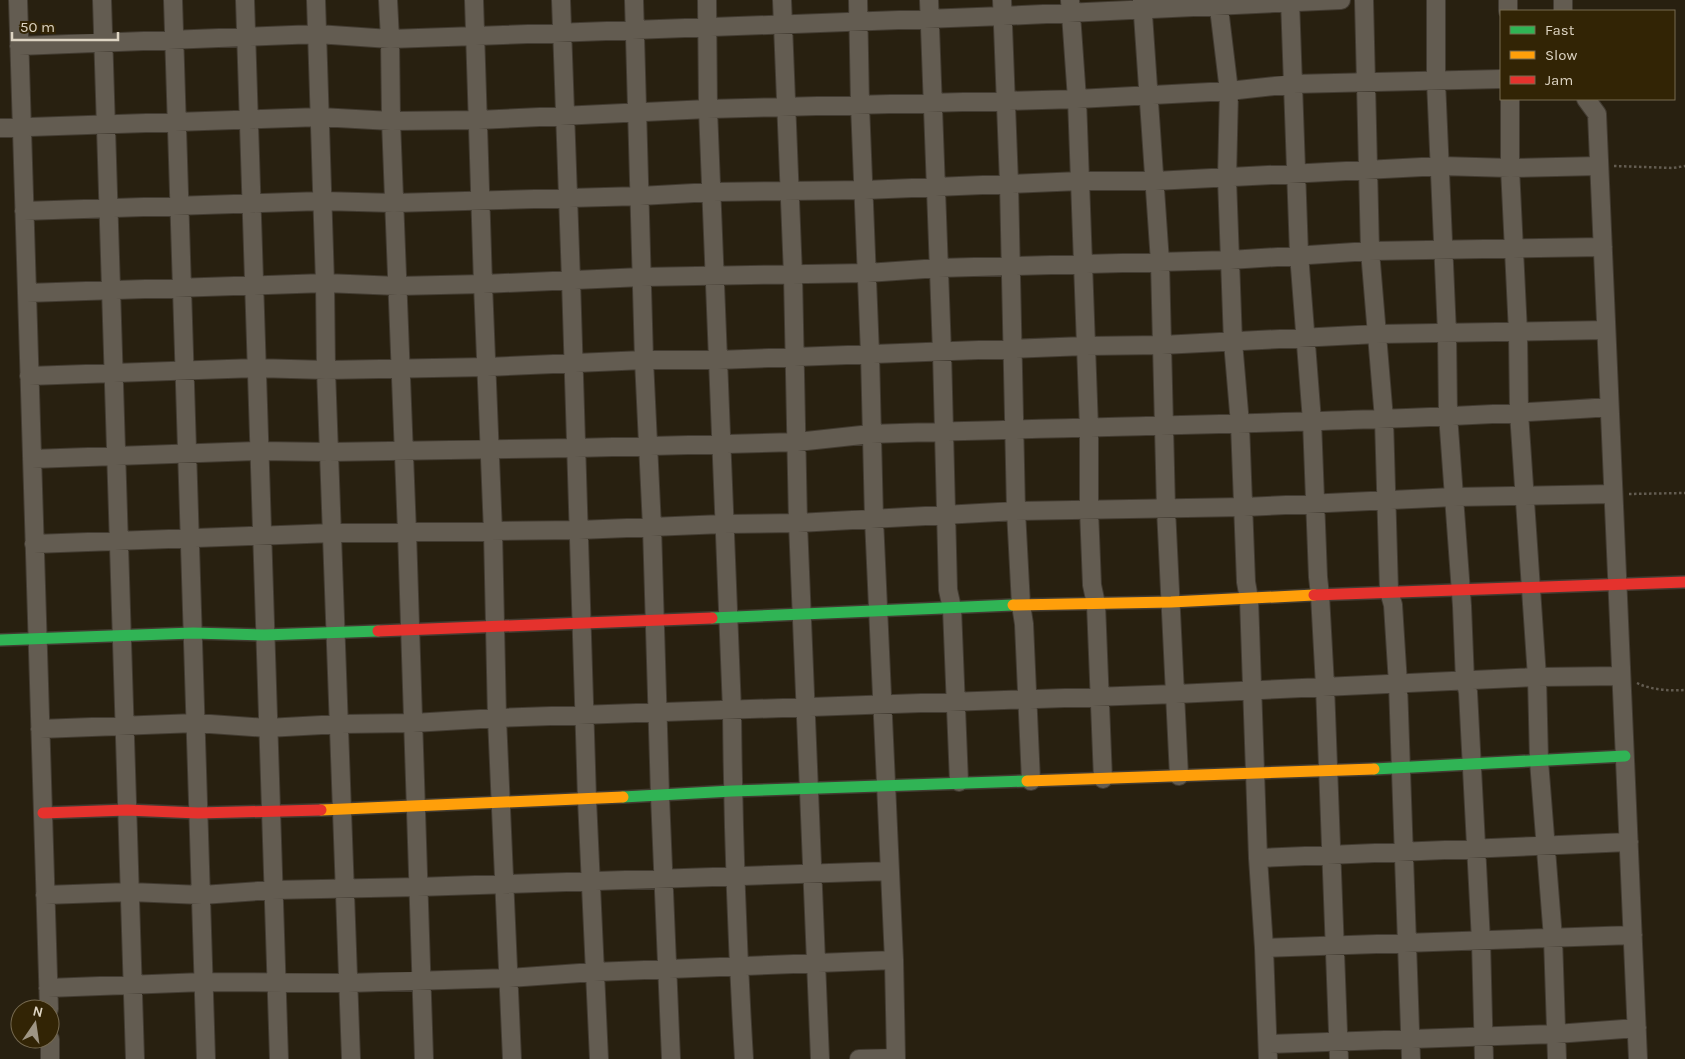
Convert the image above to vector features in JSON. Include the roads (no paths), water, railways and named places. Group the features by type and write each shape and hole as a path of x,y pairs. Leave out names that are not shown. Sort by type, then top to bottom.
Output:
{"street":[{"path":"18,0 49,999"},
{"path":"102,0 135,1059"},
{"path":"173,0 206,1059"},
{"path":"245,0 279,1059"},
{"path":"316,0 326,370 340,724 350,1059"},
{"path":"388,0 390,121 407,532 424,1059"},
{"path":"474,0 493,532 500,802 512,1059"},
{"path":"561,0 575,448 586,716 587,799 599,1059"},
{"path":"634,0 644,360 652,527 657,713 671,1059"},
{"path":"707,0 708,109 723,524 732,710 732,791 744,1059"},
{"path":"782,0 793,275 798,523 820,1059"},
{"path":"858,0 874,519 894,960 896,1058 859,1059"},
{"path":"929,0 937,186 945,516 948,590 952,608 959,782"},
{"path":"19,46 317,34 390,39 930,18 1002,8 1341,0"},
{"path":"1364,0 1370,250 1384,420 1390,591 1393,605 1398,684 1412,1059"},
{"path":"1436,0 1436,81 1447,333 1448,415 1465,680 1468,692 1484,1059"},
{"path":"1290,2 1299,254 1312,421 1318,577 1325,686 1339,1051"},
{"path":"1218,3 1229,91 1228,179 1233,342 1240,424 1246,582 1249,599 1258,858 1268,1051 1339,1051 1411,1040 1556,1034 1637,1028"},
{"path":"1142,4 1160,262 1166,509 1180,776"},
{"path":"1070,7 1077,99 1089,428 1089,510 1092,585 1096,604 1103,779"},
{"path":"1002,8 1009,183 1016,511 1021,604 1024,624 1031,781"},
{"path":"0,128 320,117 390,121 478,120 708,109 933,102 1005,102 1149,96 1229,91 1293,84 1500,79"},
{"path":"1510,100 1510,168 1518,332 1519,413 1537,677 1539,761 1553,938 1557,1059"},
{"path":"1587,100 1597,114 1638,1059"},
{"path":"24,211 322,201 394,203 481,201 712,192 865,190 1080,181 1155,182 1440,166 1510,168 1599,166"},
{"path":"27,293 325,283 398,286 642,277 867,273 939,268 1230,260 1370,250 1602,247"},
{"path":"29,376 256,368 326,370 487,367 644,360 718,360 1086,346 1162,345 1377,334 1606,330"},
{"path":"32,459 259,450 329,452 490,450 797,442 871,434 1384,420 1610,407"},
{"path":"34,544 333,533 579,530 798,523 1016,511 1244,507 1454,497 1613,494"},
{"path":"0,640 193,633 264,635 336,633 728,618 1021,604 1171,602 1390,591 1685,582"},
{"path":"40,729 196,723 267,728 882,703 1176,694 1537,677 1621,676"},
{"path":"43,813 127,810 198,813 270,812 959,782 1103,779 1400,768 1625,756"},
{"path":"1258,858 1629,842"},
{"path":"45,895 130,892 202,895 273,890 889,871"},
{"path":"1264,948 1633,935"},
{"path":"48,988 204,982 348,983 421,981 894,960"}]}
